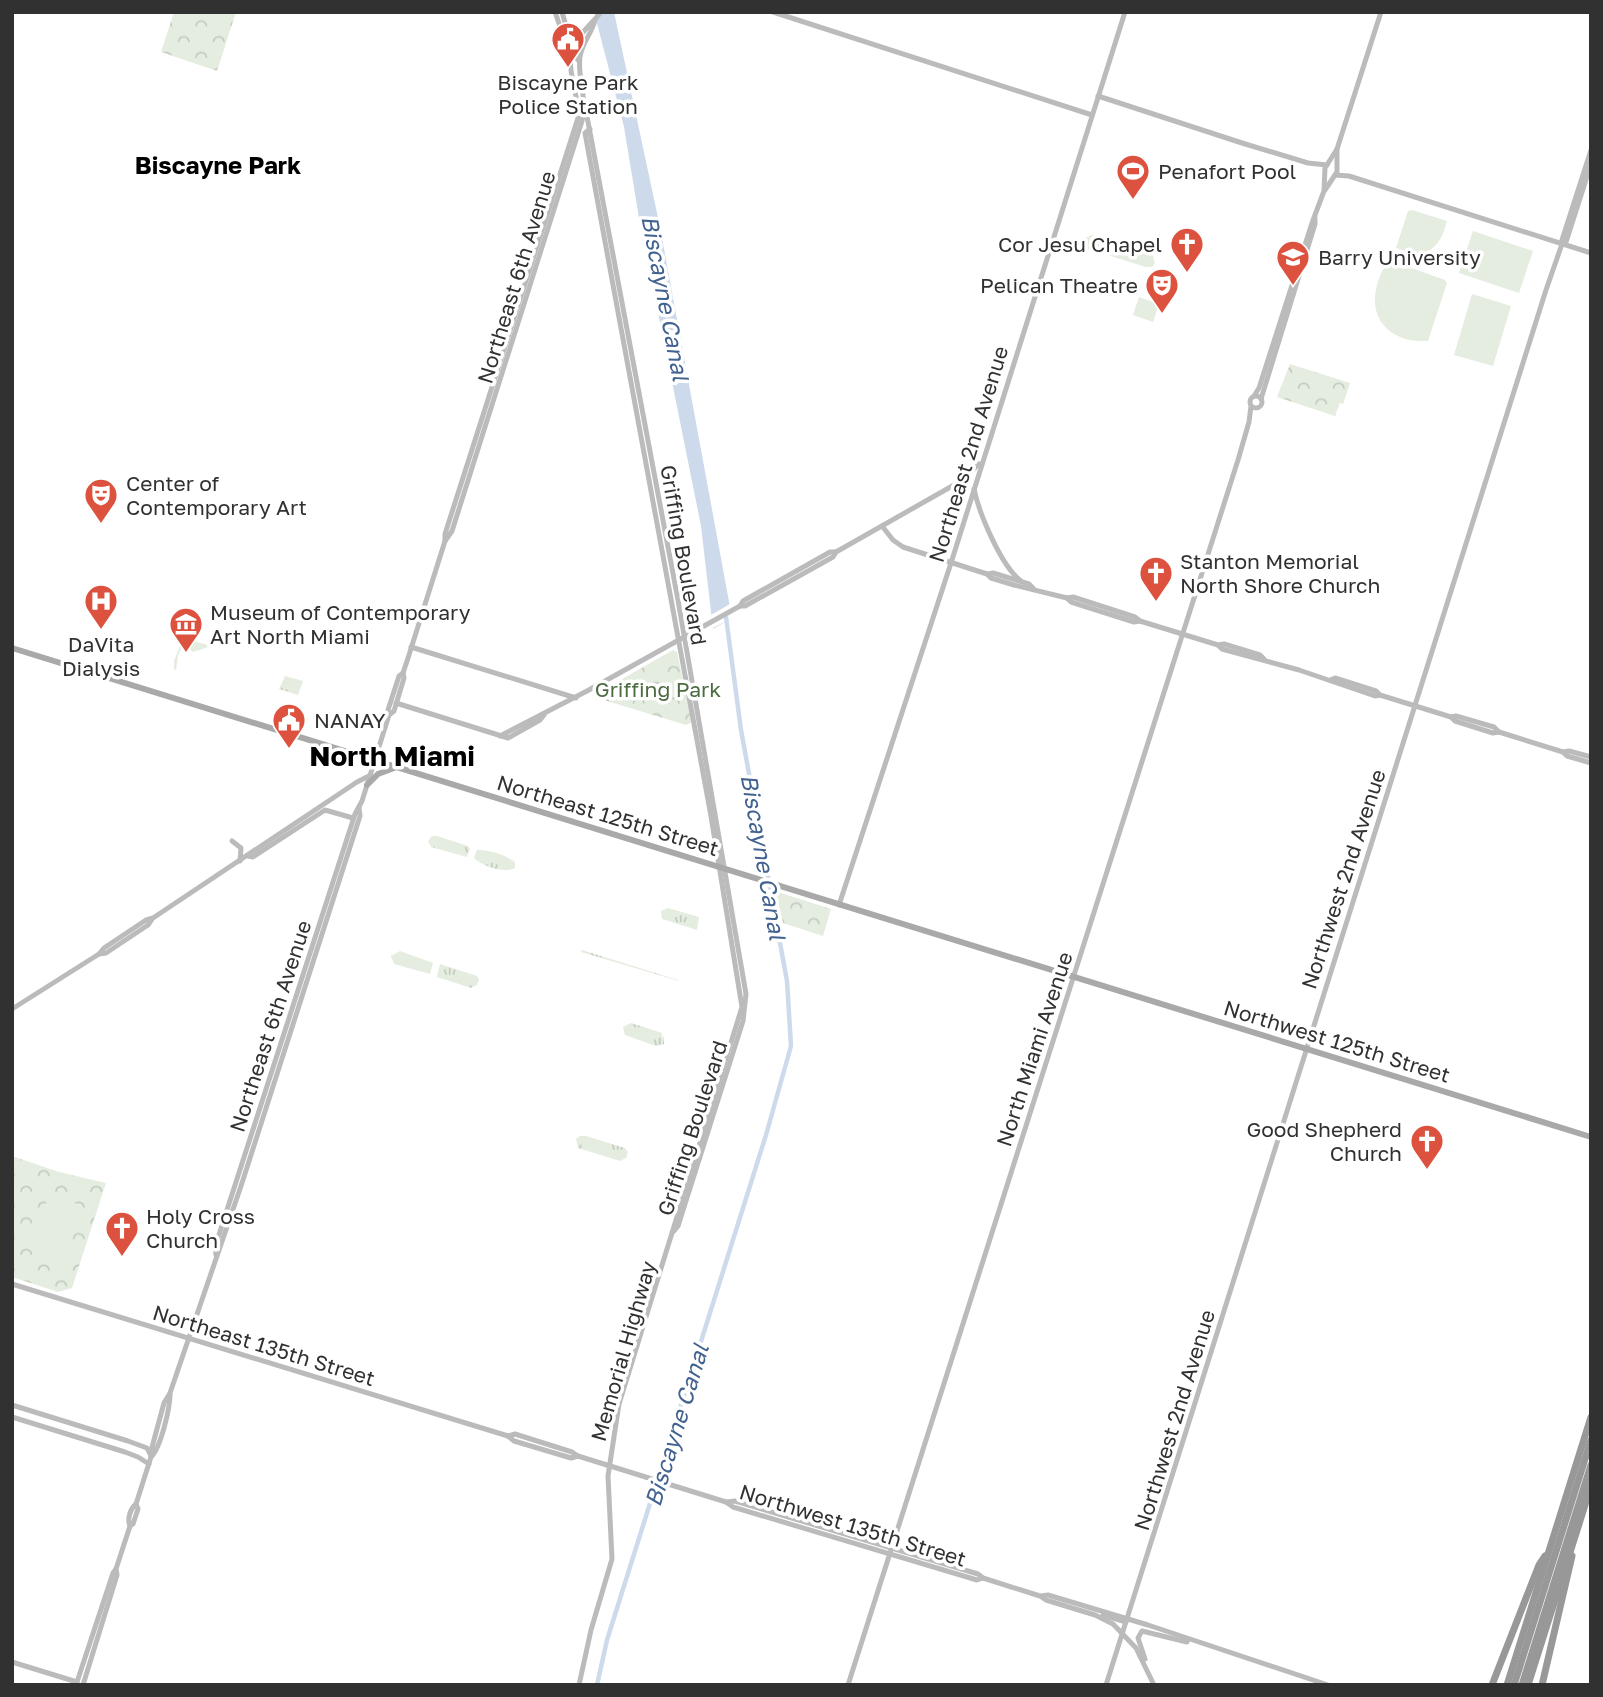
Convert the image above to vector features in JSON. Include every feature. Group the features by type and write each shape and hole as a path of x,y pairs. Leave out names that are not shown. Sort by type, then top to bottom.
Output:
{"highway":[{"path":"1492,1685 1576,1531 1578,1492 1591,1417"},
{"path":"1522,1685 1591,1440"},
{"path":"1542,1685 1554,1570 1549,1551 1591,1465"},
{"path":"1578,1492 1591,1486"},
{"path":"1507,1685 1554,1570"},
{"path":"1514,1685 1554,1570"},
{"path":"1528,1685 1554,1570"}],"main road":[{"path":"555,12 564,40 579,61"},
{"path":"562,12 572,53"},
{"name":"Northeast 6th Avenue","path":"445,541 450,536 582,121 584,104 579,61 582,46 601,12"},
{"path":"773,12 1092,115"},
{"name":"Northeast 2nd Avenue","path":"839,905 951,563 1125,12"},
{"path":"1279,333 1259,388 1250,400 1251,406 1258,408 1263,403 1261,398 1312,223 1381,12"},
{"name":"Northeast 6th Avenue","path":"216,1255 214,1251 226,1211 353,818 359,808 404,678 403,673 445,541 444,534 579,114 572,53 586,27 595,20"},
{"path":"566,26 577,31 586,27"},
{"path":"557,47 561,46 564,40"},
{"path":"572,53 582,46"},
{"path":"1098,96 1591,253"},
{"name":"Griffing Boulevard","path":"584,104 746,999 745,1016 730,1056 678,1226 674,1231"},
{"name":"Northwest 2nd Avenue","path":"1106,1685 1591,150"},
{"name":"Northwest 2nd Avenue","path":"1562,244 1566,242 1591,164"},
{"path":"1330,168 1334,175"},
{"path":"1334,175 1349,176"},
{"path":"1324,191 1334,175"},
{"path":"1254,396 1261,398"},
{"name":"North Miami Avenue","path":"848,1685 1183,634 1249,422 1251,406"},
{"name":"North Miami Avenue","path":"1249,422 1258,408"},
{"path":"396,703 508,738 554,709 740,606 743,601 963,480 981,462"},
{"path":"963,480 969,485 1007,566 1021,581"},
{"path":"882,526 900,546 1028,589 1033,588"},
{"path":"987,574 993,573 1021,581 1033,588 1067,598 1071,603 1134,622 1140,621 1217,645 1224,644 1260,655 1264,659 1364,693 1414,705 1451,717 1455,721 1493,733 1499,732 1591,763"},
{"path":"411,647 576,698"},
{"name":"Northeast 125th Street","path":"12,648 1073,977"},
{"name":"Northeast 6th Avenue","path":"389,715 388,710 399,676 403,673"},
{"path":"553,691 556,700 554,709"},
{"path":"500,736 544,715"},
{"path":"1563,752 1591,757"},
{"path":"367,785 380,773 395,767"},
{"path":"13,1011 146,919 153,918 369,776"},
{"name":"Northeast 6th Avenue","path":"79,1684 113,1573 138,1509 136,1504 158,1445 170,1393 229,1223 360,816 359,808"},
{"path":"248,856 253,857 326,809 353,818"},
{"path":"232,841 242,850 240,861"},
{"path":"335,874 337,887"},
{"path":"302,976 303,993"},
{"name":"Northwest 125th Street","path":"1073,977 1591,1137"},
{"path":"298,1007 299,986"},
{"path":"226,1211 229,1223"},
{"name":"Memorial Highway","path":"579,1685 591,1630 612,1559 608,1466 619,1404 674,1231"},
{"name":"Northeast 135th Street","path":"12,1284 508,1436 514,1441 559,1455 571,1458 578,1456 726,1502"},
{"path":"12,1405 147,1448 152,1457"},
{"path":"12,1417 138,1457 149,1464"},
{"path":"90,1441 93,1430"},
{"name":"Northwest 135th Street","path":"726,1502 734,1501 890,1551 978,1574 983,1578 1095,1615 1113,1624 1123,1633 1146,1665"},
{"name":"Northwest 135th Street","path":"890,1551 925,1565 977,1580 983,1578"},
{"path":"925,1565 932,1564 948,1569 951,1566"},
{"name":"Northeast 6th Avenue","path":"79,1684 117,1575 116,1569"},
{"name":"Northwest 135th Street","path":"1040,1596 1048,1595 1328,1685"},
{"path":"1095,1615 1127,1620"},
{"path":"1154,1685 1138,1640 1142,1631 1197,1643"},
{"path":"1118,1649 1128,1645 1136,1648"},
{"path":"12,1662 79,1684"}],"green space":[{"path":"174,12 236,12 217,71 161,52"},
{"path":"1408,211 1447,221 1440,239 1430,250 1416,253 1396,248"},
{"path":"1473,231 1533,251 1519,293 1459,273"},
{"path":"1092,235 1152,254 1155,263 1152,267 1146,267 1088,249 1084,241"},
{"path":"1389,260 1447,283 1428,341 1403,338 1381,322 1375,302 1376,291 1378,280"},
{"path":"1472,294 1511,306 1493,366 1454,355"},
{"path":"1139,297 1159,304 1153,322 1133,315"},
{"path":"1290,364 1350,383 1343,404 1340,403 1335,416 1277,397"},
{"path":"183,638 211,646 193,652 184,644 178,655 176,670 174,661"},
{"name":"Griffing Park","path":"673,650 677,652 692,722 686,725 597,698 596,694"},
{"path":"285,676 303,681 298,695 279,689"},
{"path":"432,836 468,846 470,849 467,857 431,847 428,841"},
{"path":"477,850 507,857 515,862 515,868 499,870 482,864 474,858"},
{"path":"775,891 831,909 823,936 783,923"},
{"path":"668,908 699,917 697,930 662,919 661,911"},
{"path":"582,950 678,980 679,981 581,952"},
{"path":"400,951 433,963 430,974 394,964 391,956"},
{"path":"440,964 477,976 477,985 471,988 437,977"},
{"path":"631,1023 662,1033 664,1044 656,1046 625,1035 623,1027"},
{"path":"586,1136 625,1148 628,1152 626,1158 620,1161 578,1148 576,1139"},
{"path":"12,1156 59,1172 106,1183 72,1288 58,1292 12,1277"},
{"path":"51,1197 78,1204 80,1207 65,1266 62,1268 35,1261 33,1258 47,1199"}],"water":[{"path":"594,12 614,12 660,227 732,618 713,629 701,526 639,218 624,127"}],"pier":[{"path":"732,603 736,616 711,629 709,616"}],"waterway":[{"name":"Biscayne Canal","path":"597,1685 607,1640 766,1135 791,1046 787,981 741,730 726,617"}],"place":[{"name":"Biscayne Park Police Station","path":"568,69"},
{"name":"Penafort Pool","path":"1133,201"},
{"name":"Cor Jesu Chapel","path":"1187,274"},
{"name":"Barry University","path":"1293,287"},
{"name":"Pelican Theatre","path":"1162,315"},
{"name":"Center of Contemporary Art","path":"101,525"},
{"name":"Stanton Memorial North Shore Church","path":"1156,603"},
{"name":"DaVita Dialysis","path":"101,631"},
{"name":"Museum of Contemporary Art North Miami","path":"186,654"},
{"name":"NANAY","path":"289,750"},
{"name":"Good Shepherd Church","path":"1427,1171"},
{"name":"Holy Cross Church","path":"122,1258"}],"district":[{"name":"Biscayne Park","path":"218,164"},
{"name":"North Miami","path":"392,755"}]}
